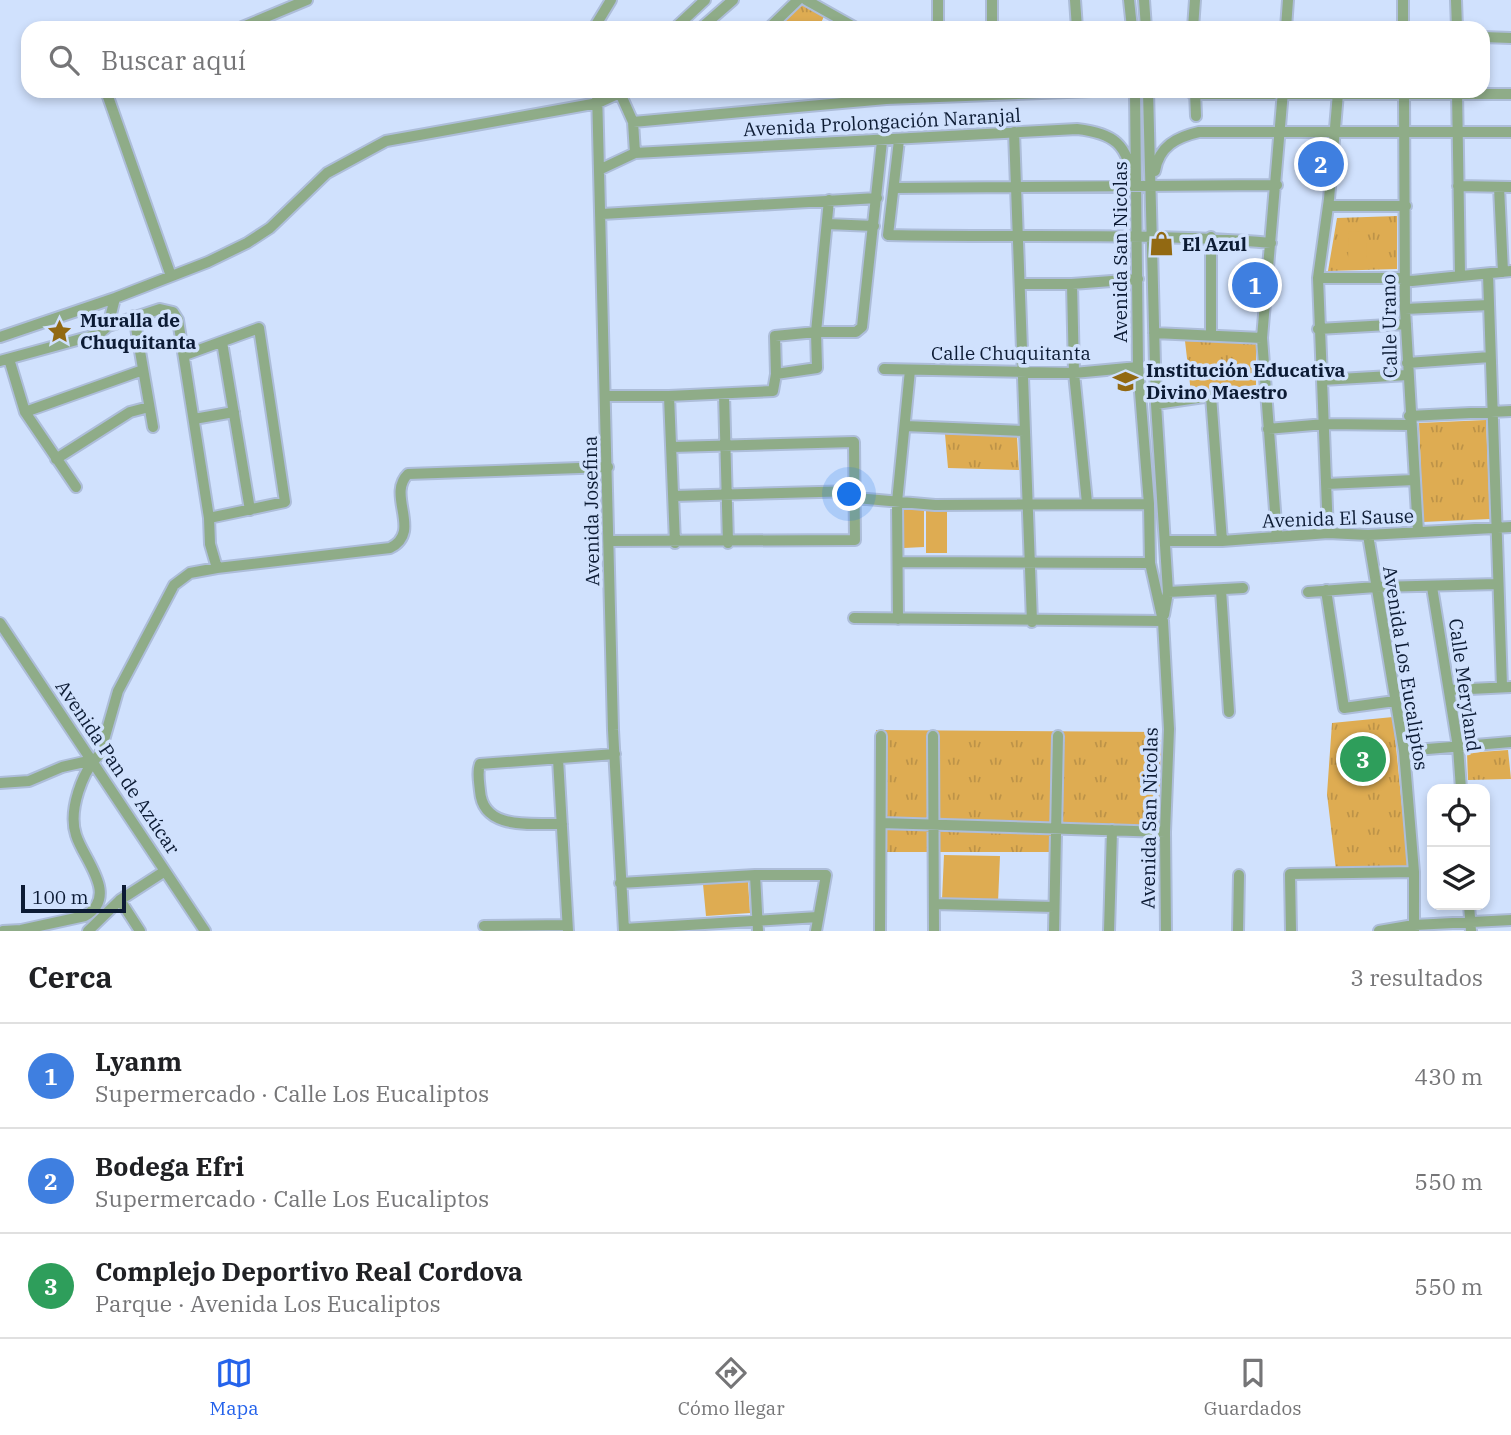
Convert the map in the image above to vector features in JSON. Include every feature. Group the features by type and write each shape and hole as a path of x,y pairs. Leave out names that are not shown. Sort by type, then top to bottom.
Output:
{"street":[{"path":"257,21 307,0"},
{"path":"598,21 611,0"},
{"path":"682,21 705,0"},
{"path":"709,21 733,0"},
{"path":"776,21 798,0"},
{"path":"806,0 844,21"},
{"path":"937,0 938,21"},
{"path":"992,0 992,21"},
{"path":"1074,0 1076,21"},
{"path":"1129,0 1131,21"},
{"path":"1144,0 1146,21"},
{"path":"1194,21 1195,0"},
{"path":"1286,21 1288,0"},
{"path":"1403,0 1403,21"},
{"path":"1456,0 1457,21"},
{"path":"1490,37 1511,38"},
{"path":"1490,93 1511,94"},
{"path":"108,98 171,276"},
{"path":"0,337 115,299 247,243 270,228 327,173 386,141 592,98"},
{"name":"Avenida Josefina","path":"597,98 615,754 624,930"},
{"path":"624,98 633,122 635,153"},
{"name":"Avenida Prolongación Naranjal","path":"633,122 859,98"},
{"name":"Avenida San Nicolas","path":"1135,98 1138,367 1149,504 1150,563 1163,621 1168,729 1166,931"},
{"name":"Avenida San Nicolas","path":"1148,98 1153,188 1156,404 1168,593 1163,621"},
{"path":"1194,98 1196,116"},
{"path":"1277,537 1262,338 1277,185 1282,116 1280,98"},
{"path":"1328,533 1318,278 1328,206 1338,98"},
{"name":"Calle Urano","path":"1404,98 1405,309 1418,532"},
{"path":"1457,98 1460,275"},
{"name":"Avenida Prolongación Naranjal","path":"601,169 635,153 1068,130 1103,132 1122,149 1135,188"},
{"path":"1153,188 1155,168 1160,155 1170,142 1182,136 1218,131 1511,132"},
{"path":"1014,132 1032,622"},
{"path":"899,140 888,235 1019,238 1211,237 1271,243"},
{"path":"606,396 772,392 776,374 775,336 856,332 862,327 882,141"},
{"path":"894,188 1277,185"},
{"path":"1318,278 1412,281 1507,272 1505,187 1458,186"},
{"path":"602,214 877,198"},
{"path":"776,374 817,368 816,332 829,200"},
{"path":"1328,206 1406,206"},
{"path":"827,223 874,226"},
{"path":"1211,237 1211,334"},
{"path":"1449,690 1507,687 1498,584 1488,274"},
{"path":"1020,284 1072,284 1138,279"},
{"path":"1072,284 1074,373 1087,503"},
{"path":"107,326 115,299"},
{"path":"1405,309 1489,305"},
{"path":"76,488 25,412 5,360 90,337 107,326 134,316 160,309 173,312 178,320 185,355 209,518 209,544 217,568"},
{"path":"134,316 153,427"},
{"path":"1318,329 1406,324"},
{"path":"185,355 259,328 285,502 209,518"},
{"path":"1154,333 1262,338"},
{"path":"222,342 250,510"},
{"path":"1322,380 1490,357"},
{"name":"Calle Chuquitanta","path":"884,369 1074,373 1138,367"},
{"path":"25,412 143,370"},
{"path":"898,619 897,502 911,370"},
{"path":"724,394 728,543"},
{"path":"669,396 675,543"},
{"path":"1156,404 1211,396 1222,541"},
{"path":"56,459 130,412 149,407"},
{"path":"1269,429 1410,421 1511,411"},
{"path":"194,419 234,412"},
{"path":"905,426 1024,430"},
{"path":"609,541 728,543 855,540 854,442 672,447"},
{"path":"3,931 21,930 94,912 99,900 99,888 91,860 76,836 74,820 78,794 93,760 100,754 118,691 174,585 190,573 217,568 390,548 399,544 405,532 401,486 408,474 608,467"},
{"path":"1326,484 1414,480"},
{"path":"674,496 856,495 935,505 1149,504"},
{"name":"Avenida El Sause","path":"1166,541 1222,541 1328,533 1368,536 1511,527"},
{"name":"Avenida Los Eucaliptos","path":"1368,536 1404,751 1414,872 1414,928"},
{"path":"898,562 1150,563"},
{"path":"1308,592 1376,587 1498,584"},
{"name":"Calle Meryland","path":"1432,587 1458,747 1461,784"},
{"path":"1168,593 1243,589"},
{"path":"1221,590 1229,712"},
{"path":"1326,590 1344,708 1395,701"},
{"path":"854,618 1032,622 1163,621"},
{"name":"Avenida Pan de Azúcar","path":"0,623 205,931"},
{"path":"880,931 881,736"},
{"path":"933,736 934,931"},
{"path":"1054,931 1058,736"},
{"path":"1404,751 1511,742"},
{"path":"562,824 504,822 497,818 481,801 478,771 480,764 615,754"},
{"path":"484,926 567,928 558,759"},
{"path":"0,783 29,781 62,767 93,760"},
{"path":"881,823 1165,832"},
{"path":"1109,931 1112,830"},
{"path":"88,931 120,900 165,870"},
{"path":"1291,931 1290,874 1414,872"},
{"path":"755,875 758,931"},
{"path":"620,883 755,875 826,875 816,931"},
{"path":"1238,931 1239,875"},
{"path":"120,900 140,931"},
{"path":"934,904 1054,906"},
{"path":"624,930 718,926 757,919 818,917"},
{"path":"1379,931 1470,927 1511,920"}],"green space":[{"path":"800,1 824,16 822,21 779,21"},
{"path":"1397,216 1397,269 1328,271 1337,218"},
{"path":"1349,231 1367,232 1366,260 1348,260"},
{"path":"1185,341 1256,343 1256,385 1191,393"},
{"path":"1486,420 1490,519 1423,522 1419,423"},
{"path":"945,434 1017,437 1019,470 948,468"},
{"path":"903,509 924,509 924,547 904,548"},
{"path":"926,509 947,509 947,553 926,553"},
{"path":"1393,717 1408,866 1336,870 1327,794 1332,723"},
{"path":"876,730 1161,732 1159,825 1056,827 1054,852 876,852"},
{"path":"1508,750 1511,779 1468,780 1467,753"},
{"path":"944,855 1000,856 998,902 942,900"},
{"path":"748,882 750,913 706,916 703,884"}],"place":[{"name":"Bodega Efri","path":"1321,164"},
{"name":"El Azul","path":"1162,244"},
{"name":"Lyanm","path":"1255,285"},
{"name":"Muralla de Chuquitanta","path":"60,331"},
{"name":"Institución Educativa Divino Maestro","path":"1126,381"},
{"name":"Complejo Deportivo Real Cordova","path":"1363,759"}]}
